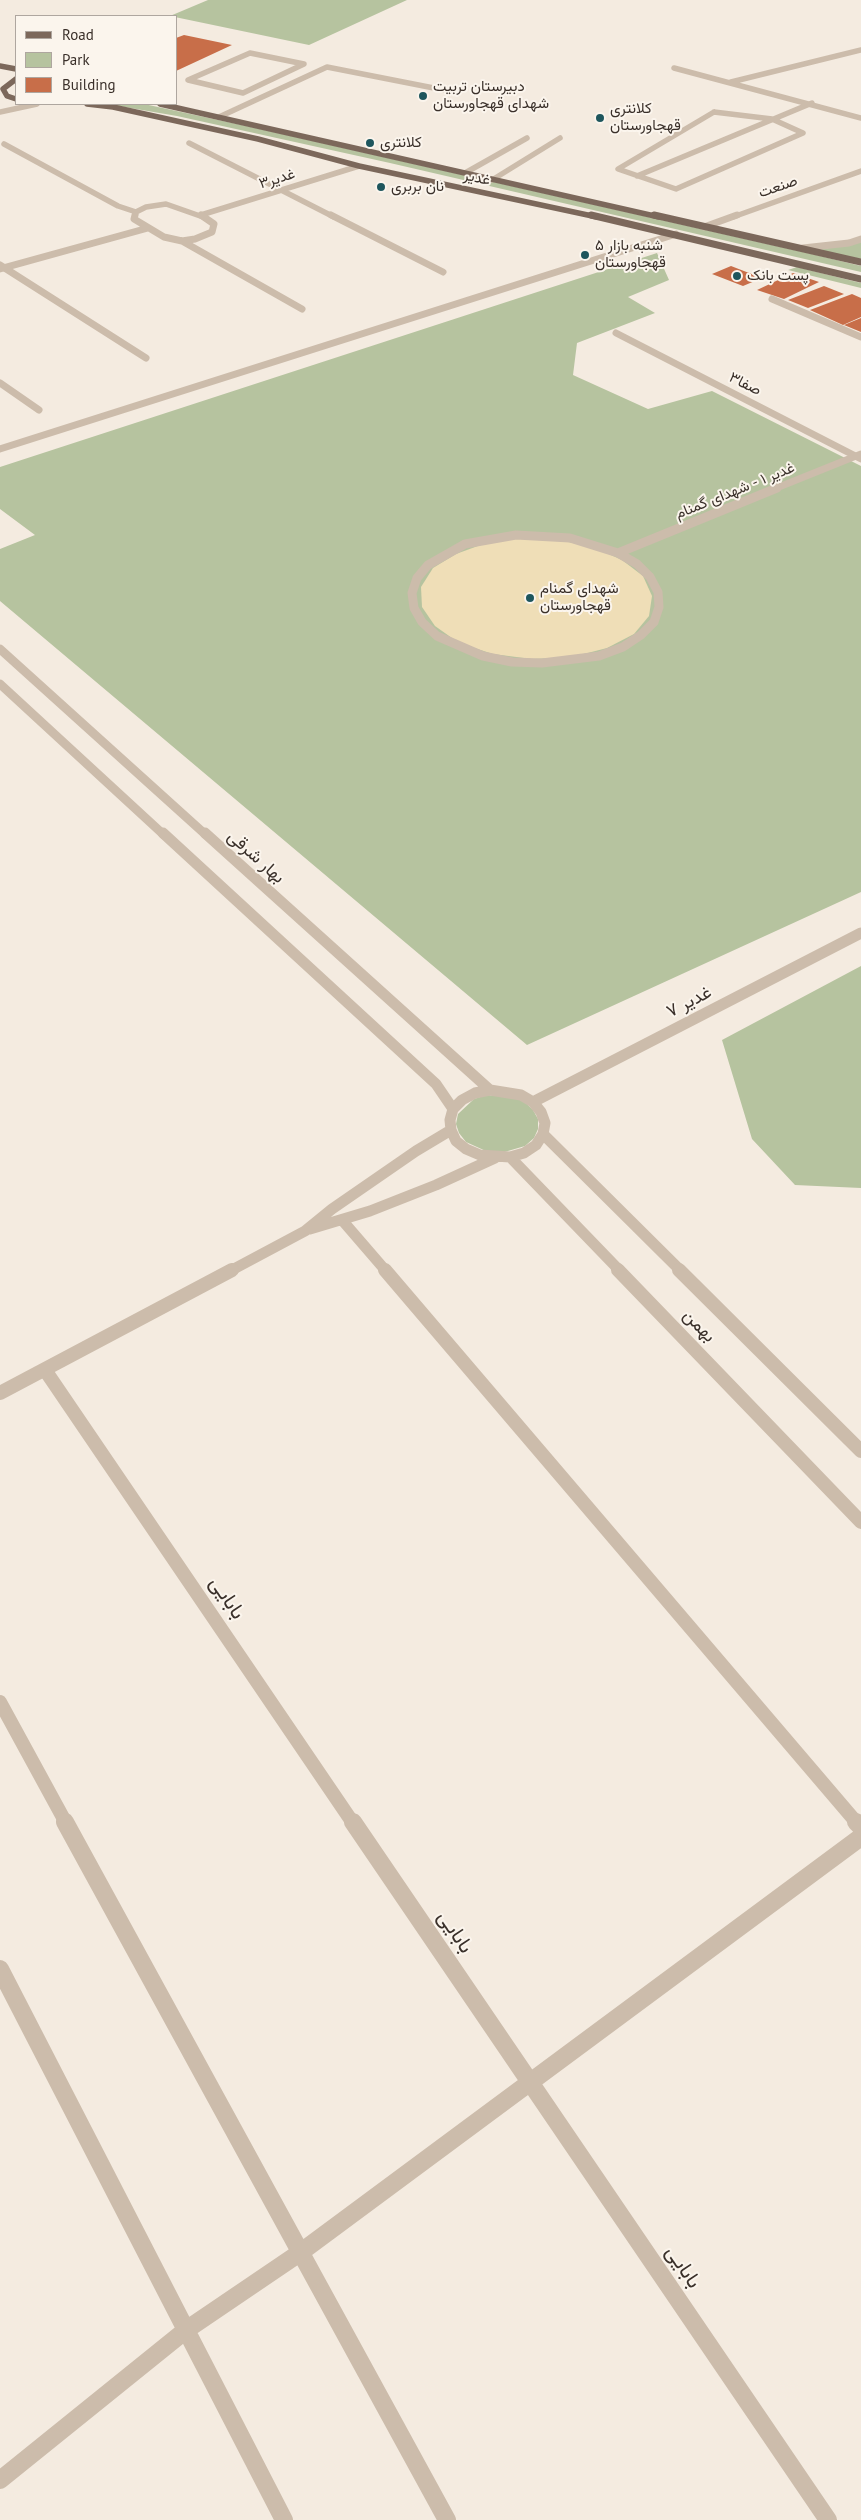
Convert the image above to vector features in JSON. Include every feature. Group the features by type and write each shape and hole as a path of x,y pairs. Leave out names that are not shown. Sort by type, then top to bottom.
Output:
{"main road":[{"path":"0,66 15,69"},
{"path":"15,81 2,88 7,96 15,99"},
{"name":"غدیر","path":"100,105 113,106 248,137 359,166 676,234 861,279"},
{"name":"غدیر","path":"165,105 861,262"}],"street":[{"path":"729,82 861,50"},
{"path":"250,53 304,64 243,93 188,80 250,53"},
{"path":"219,117 327,67 449,92"},
{"path":"674,68 812,103 861,118"},
{"path":"243,93 245,105"},
{"path":"637,176 812,103"},
{"path":"0,112 32,105"},
{"path":"714,112 772,119 803,132 676,189 637,176 618,170 714,112"},
{"path":"465,173 527,138"},
{"path":"492,180 560,138"},
{"path":"189,143 443,272"},
{"path":"4,144 118,206 136,212 146,207 166,204 201,216 214,224 212,232 195,239 182,241"},
{"name":"غدیر۳","path":"201,216 359,166"},
{"name":"صنعت","path":"704,227 861,171"},
{"path":"136,212 134,219 148,228 164,237 182,241 302,309"},
{"path":"2,267 148,228"},
{"path":"0,449 676,234"},
{"path":"803,248 849,243 861,239"},
{"path":"2,267 146,358"},
{"path":"772,299 861,337"},
{"name":"صفا۳","path":"616,333 859,456"},
{"path":"0,383 39,410"},
{"name":"غدیر ۱ - شهدای گمنام","path":"618,553 859,456"},
{"path":"516,535 543,535 570,538 618,553 637,564 650,577 658,592 659,607 654,622 641,635 623,647 599,656 542,664 512,662 483,656 458,647 437,636 422,622 414,608 412,593 417,578 428,565 444,554 465,544 516,535"},
{"name":"بهار شرقی","path":"0,649 490,1090"},
{"path":"0,684 436,1084 454,1109"},
{"name":"غدیر ۷","path":"533,1102 861,933"},
{"path":"490,1090 513,1093 533,1102 541,1112 545,1123 543,1134 536,1145 524,1153 510,1157 495,1158 480,1155 466,1149 456,1141 451,1130 450,1120 454,1109 462,1100 475,1093 490,1090"},
{"path":"0,1393 305,1231 332,1209 416,1151 451,1130"},
{"name":"بهمن","path":"543,1134 861,1450"},
{"name":"بهمن","path":"510,1157 861,1522"},
{"path":"305,1231 342,1220 436,1186 495,1158"},
{"path":"342,1220 861,1826"},
{"name":"بابایی","path":"45,1370 828,2520"},
{"path":"0,1702 448,2520"},
{"path":"0,2480 186,2330 301,2252 861,1837"},
{"path":"0,1969 284,2520"}],"green space":[{"path":"208,0 407,0 309,45 172,15"},
{"path":"113,105 149,105 260,129 816,255 861,266 861,272 390,163 177,116"},
{"path":"861,242 861,259 818,250"},
{"name":"شهدای گمنام قهجاورستان","path":"657,253 669,280 628,297 655,313 577,343 573,375 648,409 712,391 861,466 861,892 527,1045 0,601 0,549 35,535 0,509 0,467"},
{"path":"797,267 861,283 861,288 788,270"},
{"path":"861,966 861,1188 795,1185 752,1139 722,1040"},
{"path":"486,1095 513,1097 525,1102 538,1119 538,1129 534,1138 525,1146 501,1153 488,1152 466,1142 459,1133 456,1124 458,1114 474,1099"}],"sand":[{"path":"521,538 558,540 593,547 622,560 643,576 652,596 649,616 634,634 607,648 572,657 532,659 493,654 459,643 435,626 422,607 421,587 433,568 456,554 486,543"}],"building":[{"path":"184,35 232,45 178,70 178,37"},
{"name":"پست بانک","path":"731,266 762,278 743,286 712,274"},
{"path":"793,273 819,282 784,299 757,290"},
{"path":"824,286 844,294 808,308 788,300"},
{"path":"852,294 861,298 861,317 843,325 810,310"},
{"path":"861,318 861,332 844,325"}],"place":[{"name":"دبیرستان تربیت شهدای قهجاورستان","path":"423,96"},
{"name":"کلانتری قهجاورستان","path":"600,118"},
{"name":"کلانتری","path":"370,143"},
{"name":"نان بربری","path":"381,187"},
{"name":"۵ شنبه بازار قهجاورستان","path":"585,255"},
{"name":"پست بانک","path":"737,276"},
{"name":"شهدای گمنام قهجاورستان","path":"530,598"}]}
